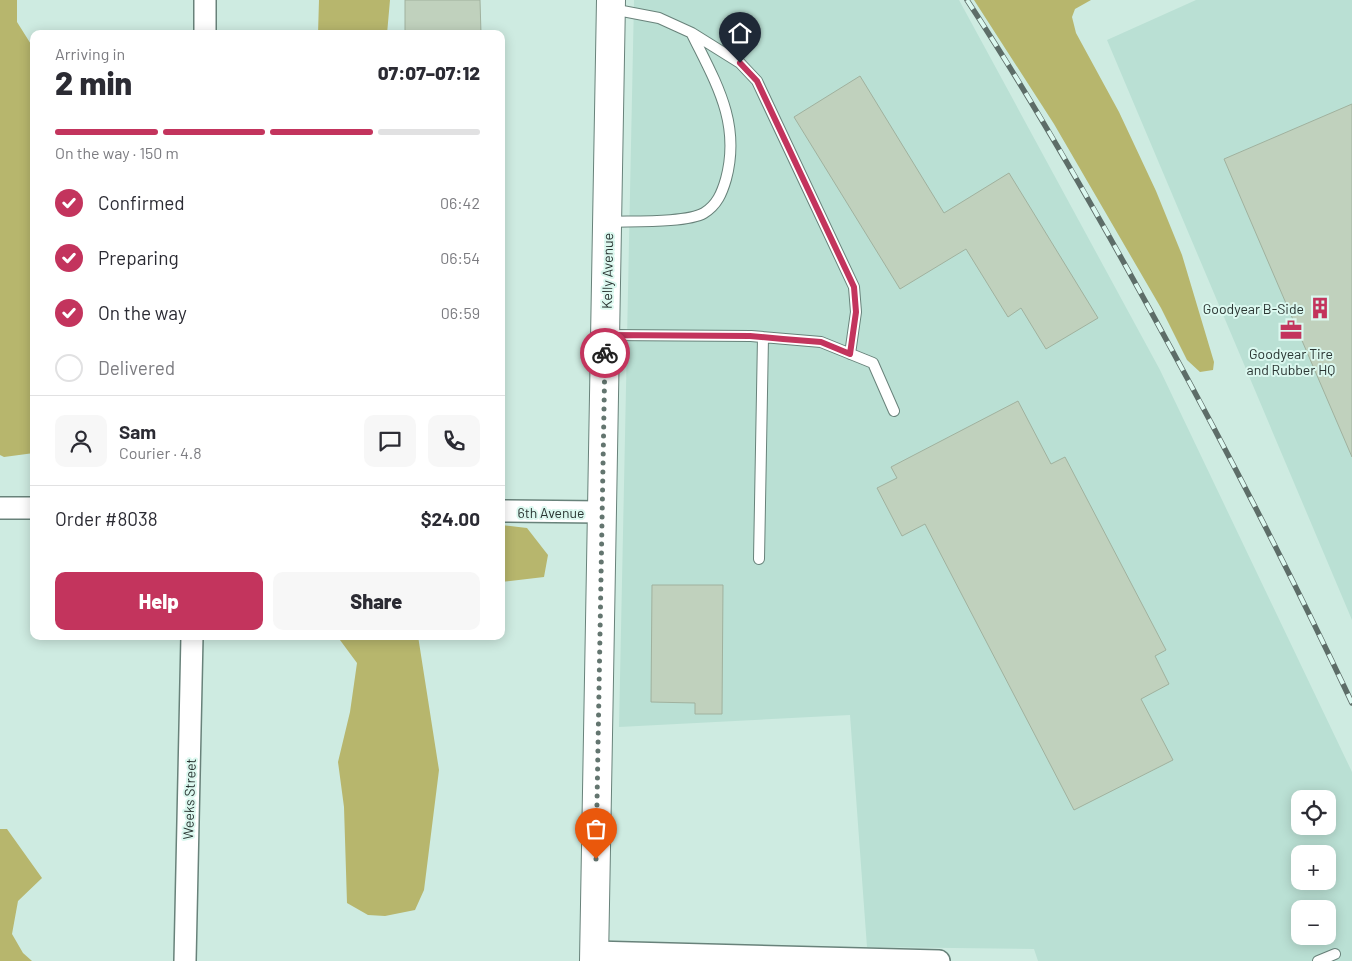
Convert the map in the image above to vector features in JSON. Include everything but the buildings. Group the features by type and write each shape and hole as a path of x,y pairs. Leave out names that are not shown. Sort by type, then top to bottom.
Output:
{"main road":[{"name":"Kelly Avenue","path":"594,957 611,4"}],"street":[{"path":"205,0 205,30"},
{"path":"0,508 30,508"},
{"name":"6th Avenue","path":"505,511 601,512"},
{"name":"Weeks Street","path":"185,961 192,640"},
{"path":"594,957 939,961"}],"lane":[{"path":"611,4 658,18 692,33 740,63 757,81 854,287 856,312 850,354"},
{"path":"608,223 687,218 703,213 718,201 730,166 732,140 726,110 717,84 692,33"},
{"path":"606,335 763,337 821,342 873,363 894,411"},
{"path":"759,559 763,337"},
{"path":"1318,961 1335,954"}],"shaded area":[{"path":"0,0 17,0 17,22 30,43 30,454 4,457 0,455"},
{"path":"319,0 390,0 387,30 318,30"},
{"path":"634,0 959,0 1160,370 1352,772 1352,961 1038,961 1034,949 867,947 850,715 619,727"},
{"path":"974,0 1091,0 1075,9 1072,17 1076,33 1119,112 1156,191 1182,255 1214,362 1213,370 1200,372 1187,360 1161,308 1054,124"},
{"name":"Goodyear Tire and Rubber HQ","path":"1196,0 1352,0 1352,620 1107,40"},
{"path":"505,525 527,528 548,555 544,577 505,582"},
{"path":"340,640 419,640 439,770 424,890 415,910 385,916 368,915 347,903 344,807 338,762 350,712 357,663"},
{"path":"0,829 7,829 42,878 18,901 12,934 23,953 32,961 0,961"}],"railway":[{"path":"967,0 1045,126 1143,298 1262,520 1352,703"}],"way so far":[{"path":"596,859 605,353"}],"place":[{"name":"Goodyear B-Side","path":"1320,308"},
{"name":"Goodyear Tire and Rubber HQ","path":"1291,330"}],"route":[{"path":"605,353 606,335 750,336 821,342 850,354 856,312 854,287 757,81 740,63"}]}
